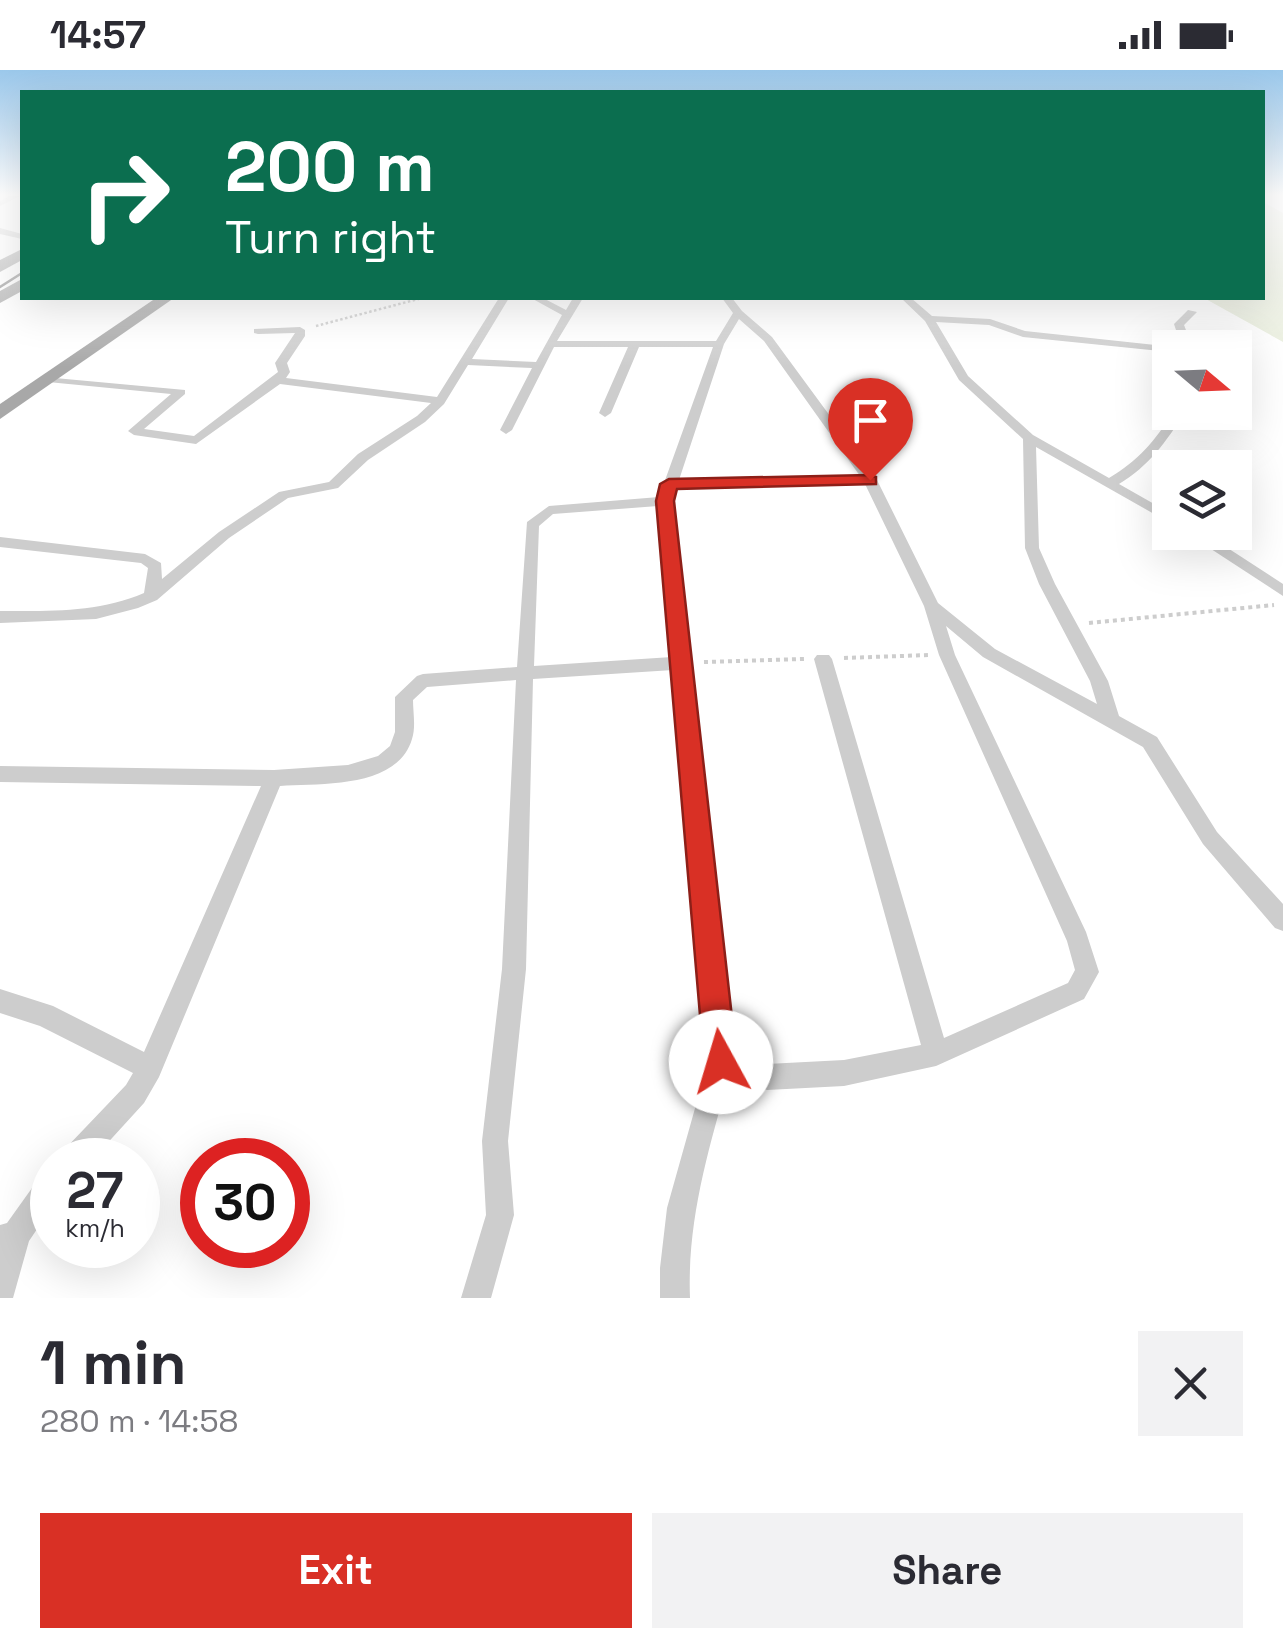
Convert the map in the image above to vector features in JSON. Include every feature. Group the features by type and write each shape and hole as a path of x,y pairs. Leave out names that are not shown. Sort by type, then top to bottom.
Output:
{"main road":[{"path":"0,399 145,300"},
{"path":"0,413 163,300"}],"street":[{"path":"0,617 103,614 127,608 150,596 224,535 284,495 333,485 362,458 440,402 503,300"},
{"path":"540,300 565,313"},
{"path":"506,430 565,313 576,300"},
{"path":"908,300 929,319 963,378 1029,438 1152,508"},
{"path":"675,1298 672,1258 678,1213 721,1062 667,493 732,305 768,339 870,480 932,606 947,654 1078,940 1087,972 1076,991 936,1054 844,1073 767,1078 721,1062"},
{"path":"1181,330 1179,324 1192,312"},
{"path":"929,319 990,322 1022,334 1152,348"},
{"path":"48,380 181,392 134,431 184,441 206,434 284,372 282,363 300,330 258,331"},
{"path":"550,344 720,344"},
{"path":"605,413 634,346"},
{"path":"464,362 539,365"},
{"path":"278,380 440,402"},
{"path":"1111,483 1136,468 1167,430"},
{"path":"1029,438 1032,548 1112,718"},
{"path":"476,1298 500,1215 495,1141 514,969 535,518 549,510 667,493 870,480"},
{"path":"0,542 145,559 156,566 150,596"},
{"path":"1220,550 1283,591"},
{"path":"932,606 989,653 1150,742 1210,838 1283,920"},
{"path":"822,659 936,1054"},
{"path":"0,774 274,778 366,771 384,764 404,740 404,697 422,682 684,662"},
{"path":"94,1138 135,1094 150,1068 274,778"},
{"path":"0,1001 44,1015 150,1068"},
{"path":"0,1294 8,1237 30,1210"}],"path":[{"path":"300,330 414,300"},
{"path":"1069,625 1283,604"}],"green space":[{"path":"1265,252 1283,252 1283,342 1208,300 1265,300"}],"tram line":[{"path":"0,287 20,274"}],"route":[{"path":"721,1062 665,501 669,484 870,480"}]}
